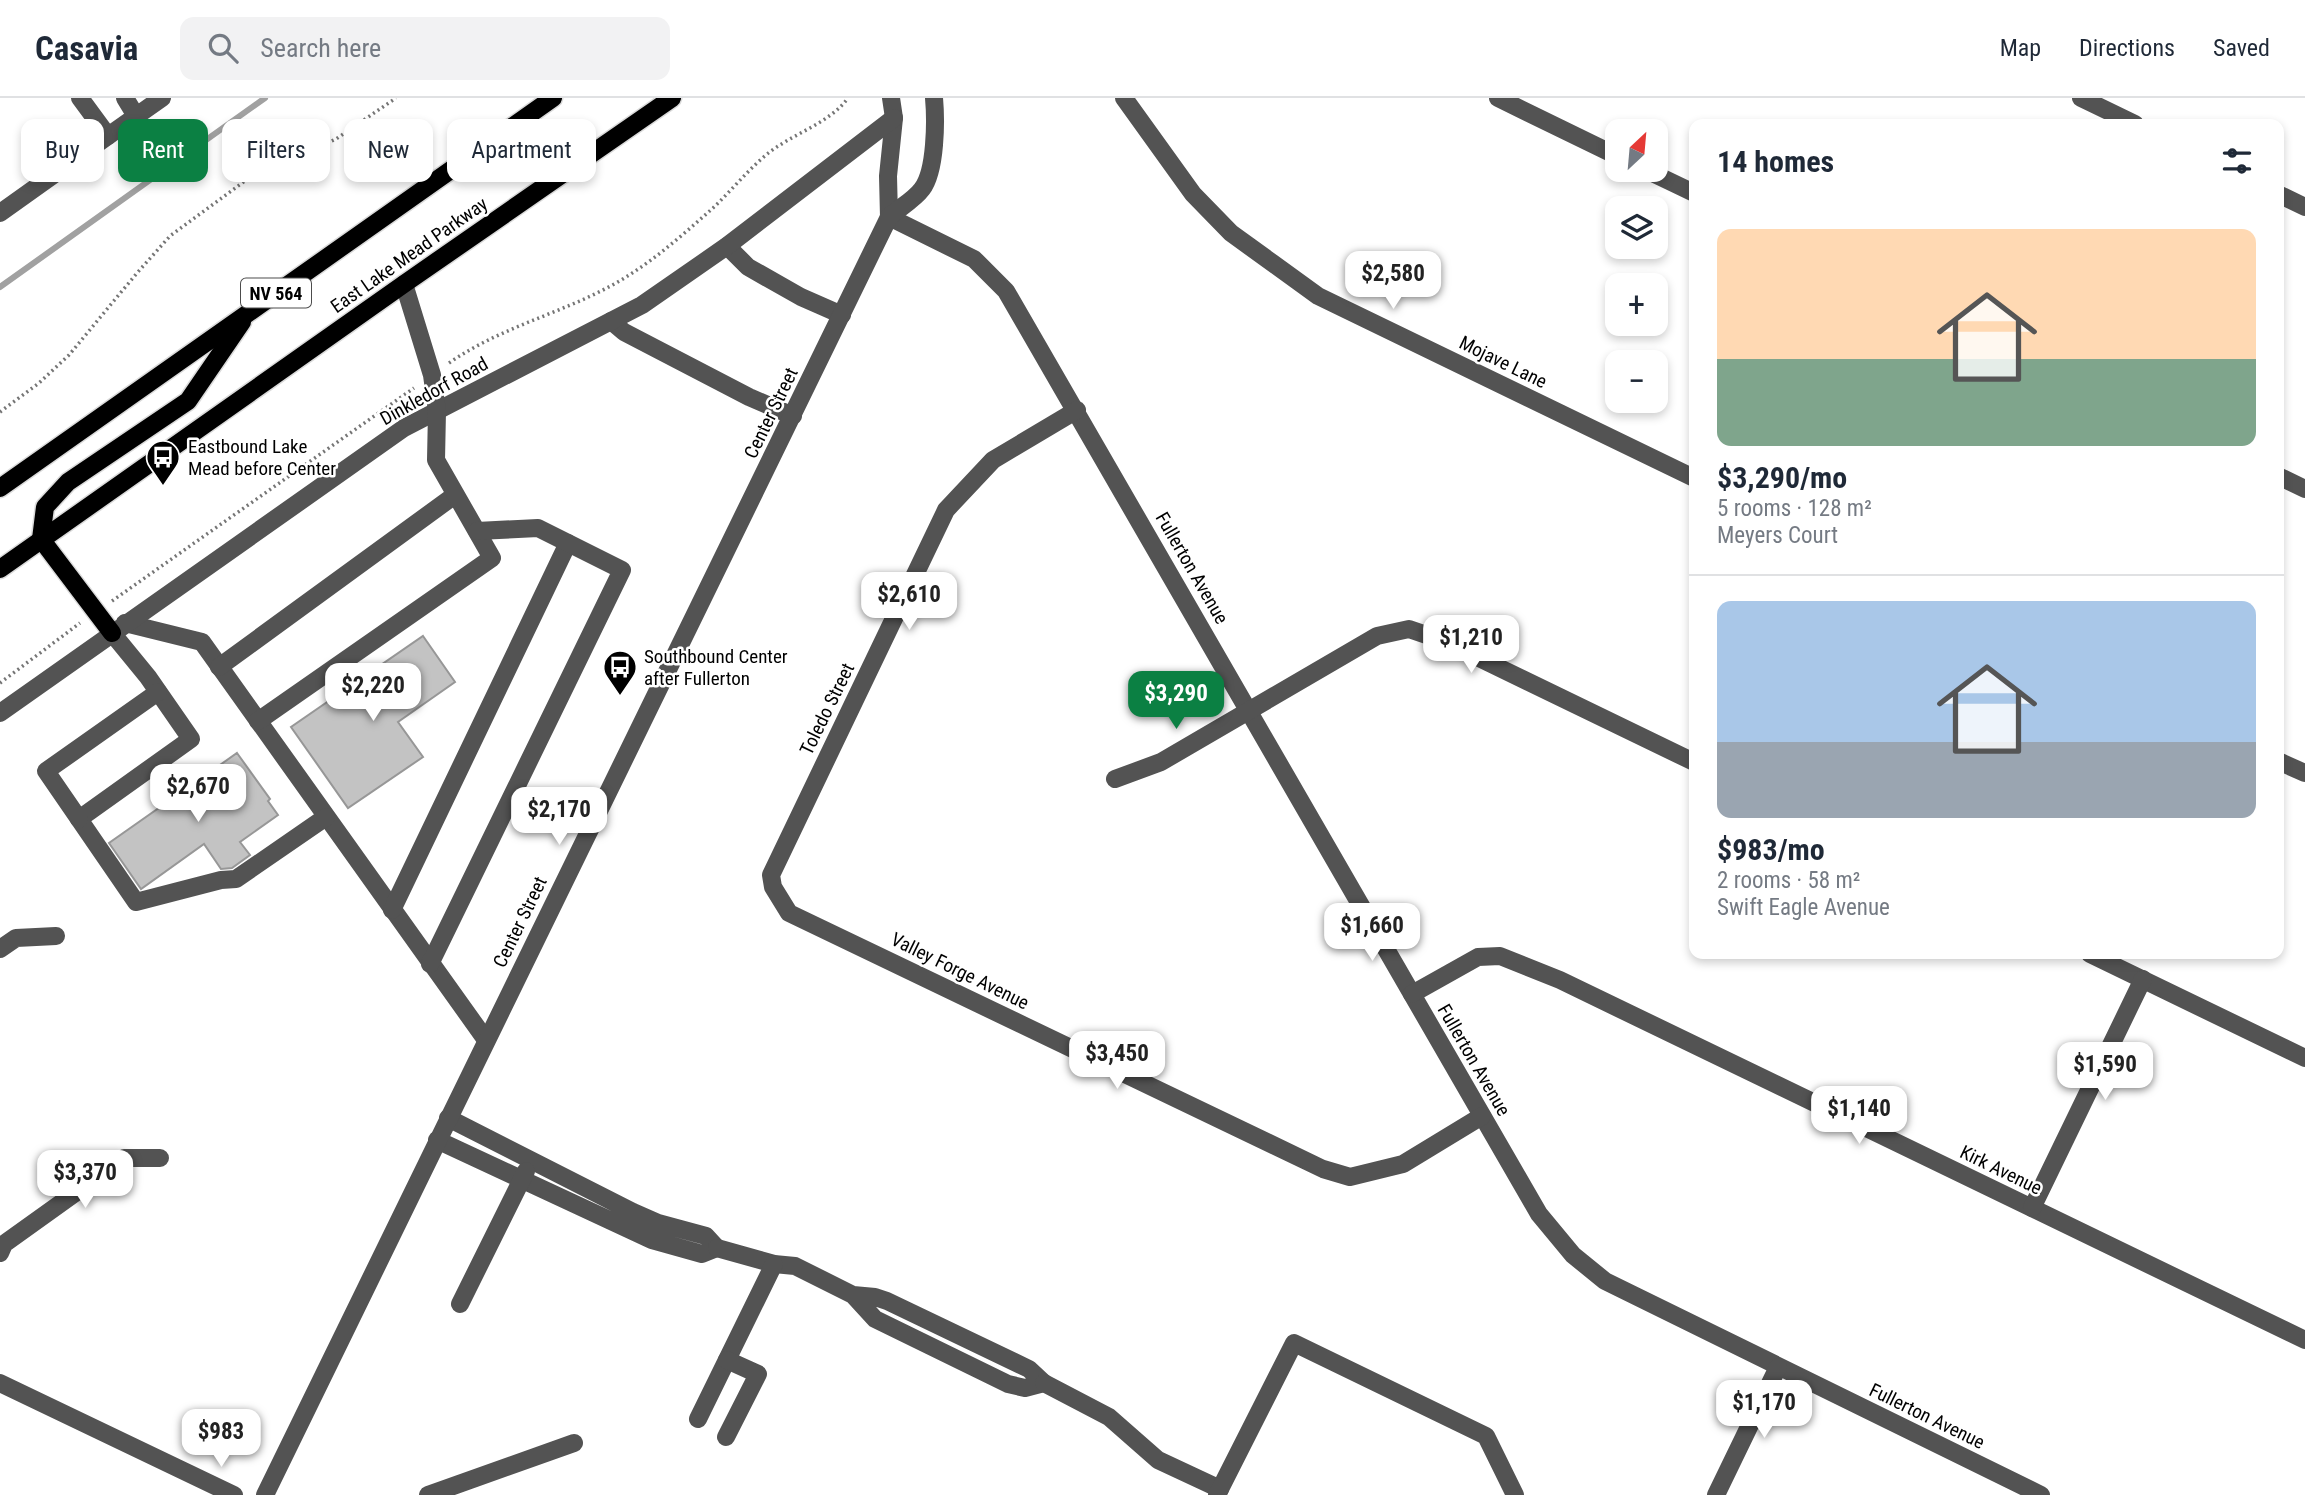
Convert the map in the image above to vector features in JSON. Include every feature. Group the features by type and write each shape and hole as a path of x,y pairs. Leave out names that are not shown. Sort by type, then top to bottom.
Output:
{"main road":[{"name":"NV 564","path":"0,488 553,98"},
{"name":"East Lake Mead Parkway","path":"0,569 672,98"},
{"path":"119,628 41,539 45,507 68,482 188,401 247,313"}],"street":[{"path":"80,98 108,136"},
{"path":"125,98 136,116"},
{"path":"0,213 162,98"},
{"name":"Center Street","path":"889,217 888,176 894,118 891,98"},
{"name":"Center Street","path":"265,1495 889,217 923,188 930,166 937,124 934,98"},
{"name":"Mojave Lane","path":"1124,98 1202,204 1231,233 1318,296 1689,476"},
{"path":"1497,98 1605,150"},
{"path":"2081,98 2125,119"},
{"name":"Dinkledorf Road","path":"0,713 404,428 642,305 727,246 894,118"},
{"path":"1668,181 1689,191"},
{"path":"2284,197 2305,206"},
{"name":"Fullerton Avenue","path":"889,217 974,259 1006,291 1539,1214 1573,1255 1605,1281 2041,1495"},
{"path":"727,246 748,267 801,297 842,315"},
{"path":"258,721 492,558 436,460 437,411 432,375 404,284"},
{"path":"611,321 618,329 658,350 749,397 793,416"},
{"name":"Toledo Street","path":"772,887 771,875 946,510 993,460 1077,410"},
{"path":"2284,480 2305,489"},
{"path":"219,667 455,495"},
{"path":"430,964 622,570 538,528 477,531"},
{"path":"392,910 568,542"},
{"path":"119,628 202,642 486,1040"},
{"path":"79,819 191,739 158,692 119,628"},
{"path":"1115,779 1161,762 1377,636 1409,629 1444,641 1689,760"},
{"path":"158,692 46,771 136,902 221,880 236,879 326,817"},
{"path":"2284,764 2305,774"},
{"name":"Valley Forge Avenue","path":"772,887 789,913 1323,1169 1350,1177 1403,1164 1482,1116"},
{"path":"0,949 16,938 56,936"},
{"name":"Kirk Avenue","path":"1412,994 1478,957 1500,956 1560,980 2305,1340"},
{"path":"2101,959 2305,1058"},
{"path":"2032,1208 2143,979"},
{"path":"448,1118 521,1154 652,1240 702,1254 717,1248 774,1264 795,1266 853,1295 887,1301 961,1336 1029,1369 1044,1383 1109,1417 1158,1460 1219,1492 1294,1343 1486,1436 1515,1495"},
{"path":"437,1140 522,1179 602,1207"},
{"path":"0,1253 4,1244 124,1158 160,1158"},
{"path":"460,1304 531,1161"},
{"path":"698,1419 774,1264"},
{"path":"853,1295 875,1320 1018,1388 1044,1383"},
{"path":"951,1356 961,1336"},
{"path":"726,1437 758,1374 727,1360"},
{"path":"1716,1495 1778,1367"},
{"path":"0,1383 234,1495"},
{"path":"428,1495 573,1443"}],"path":[{"path":"0,412 39,383 69,355 137,273 181,228 249,178 336,139 396,98"}],"building":[{"path":"423,636 455,682 398,722 423,757 348,808 291,727"},
{"path":"237,753 270,799 268,801 278,815 240,842 250,855 232,868 221,869 204,844 141,889 109,843"}],"waterway":[{"path":"0,287 265,98"}],"place":[{"name":"Eastbound Lake Mead before Center","path":"163,487"},
{"name":"Southbound Center after Fullerton","path":"620,697"}]}
